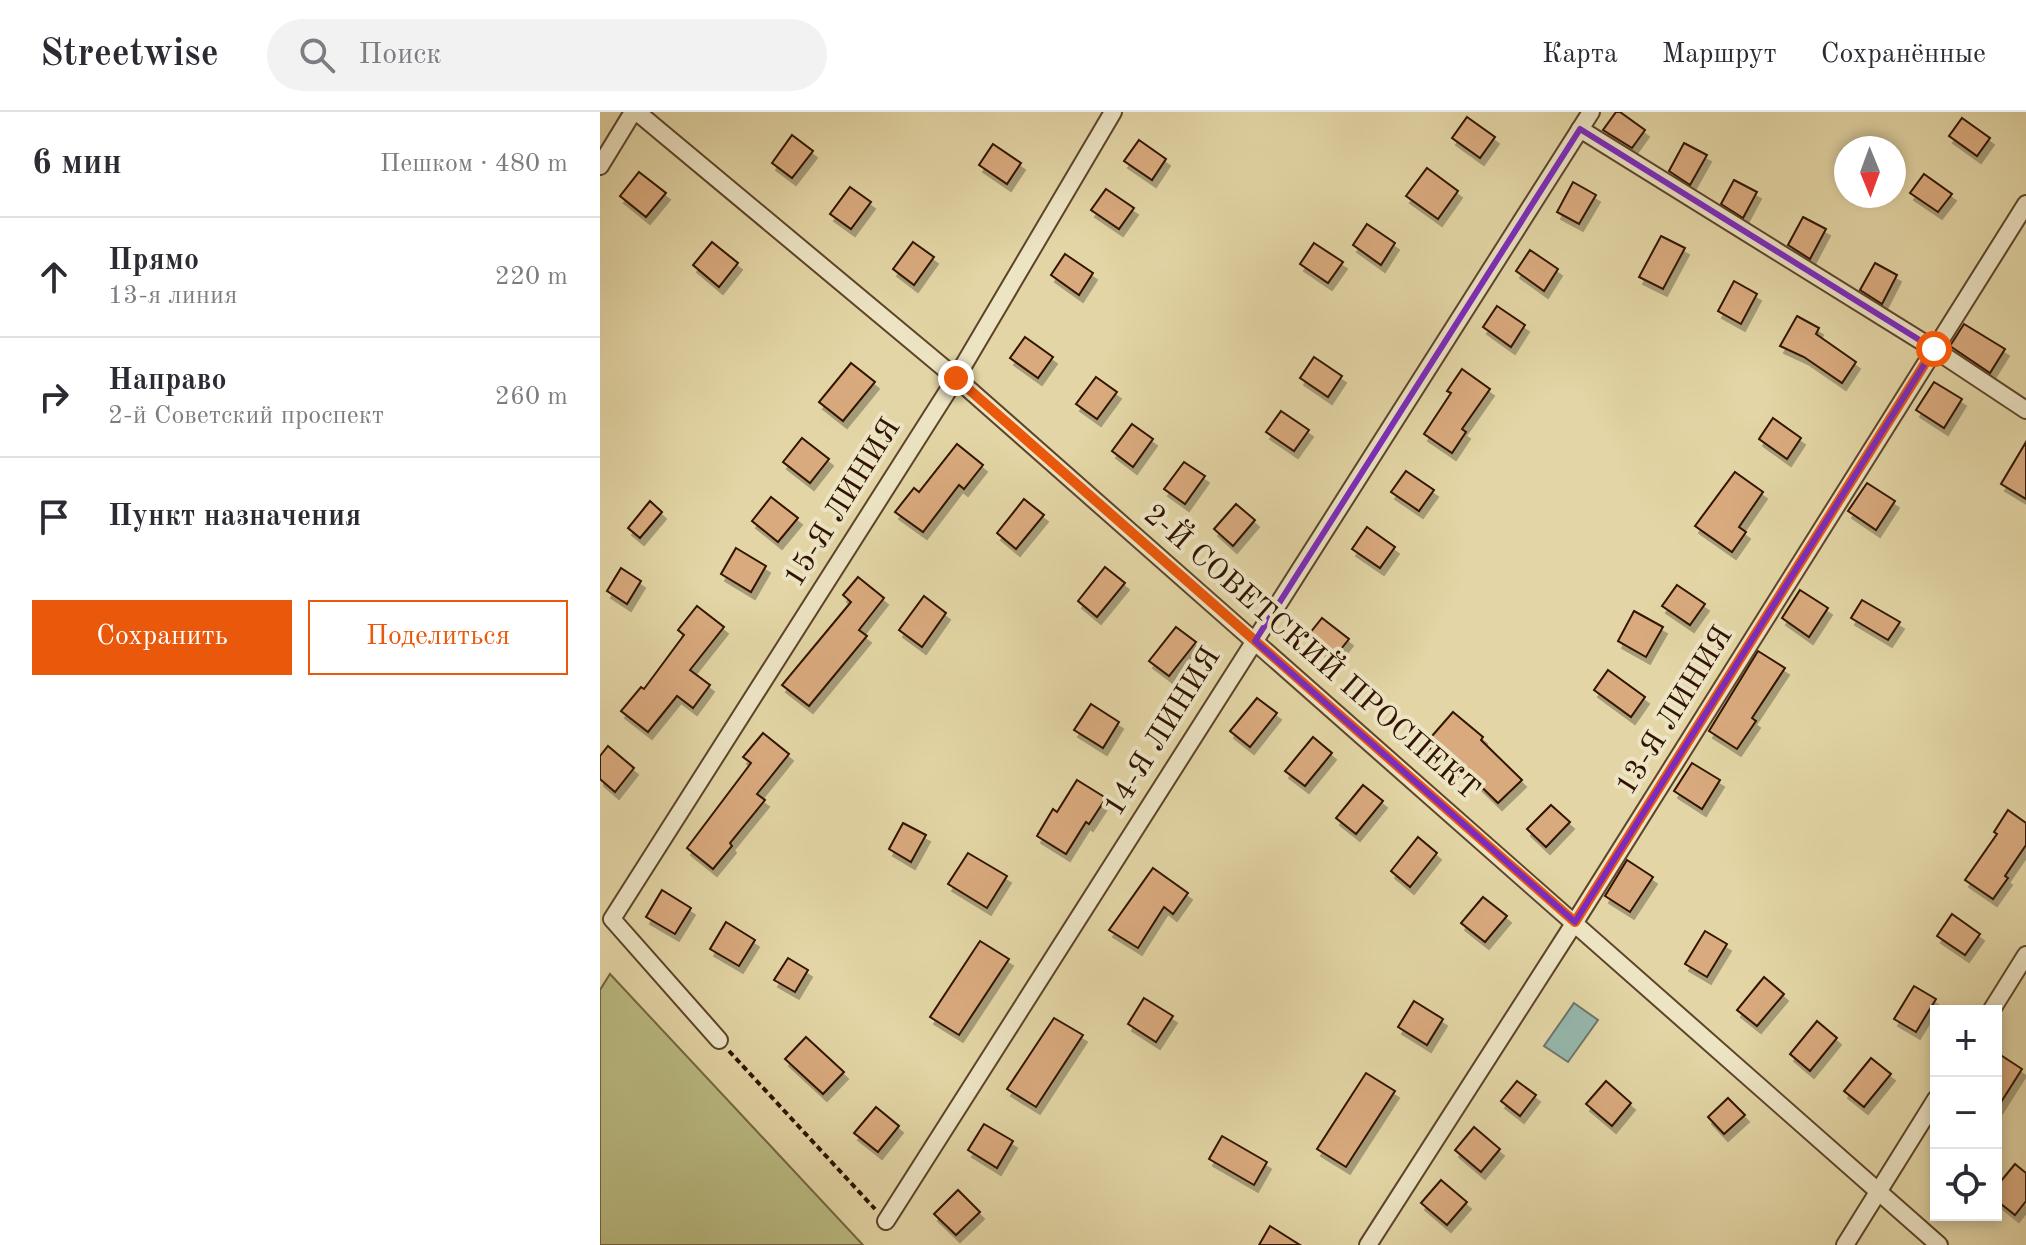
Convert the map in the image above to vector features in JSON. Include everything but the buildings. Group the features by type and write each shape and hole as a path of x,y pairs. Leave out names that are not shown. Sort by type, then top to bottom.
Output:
{"street":[{"path":"600,166 635,112"},
{"name":"2-Й СОВЕТСКИЙ ПРОСПЕКТ","path":"635,112 956,378 1939,1245"},
{"name":"15-Я ЛИНИЯ","path":"719,1040 612,919 956,378 1113,112"},
{"name":"14-Я ЛИНИЯ","path":"886,1221 1591,112"},
{"path":"1580,129 1934,349 2026,410"},
{"name":"13-Я ЛИНИЯ","path":"1368,1245 2026,204"},
{"path":"1995,1005 2026,955"},
{"path":"1845,1245 1930,1109"}],"path":[{"path":"719,1040 886,1221"}],"highlighted area":[{"path":"1580,129 1934,349 1575,922 1255,641"}],"green space":[{"path":"610,974 863,1245 600,1245 600,990"}],"water":[{"path":"1574,1003 1598,1020 1568,1062 1544,1046"}],"route":[{"path":"956,378 1575,922 1934,349"}]}
